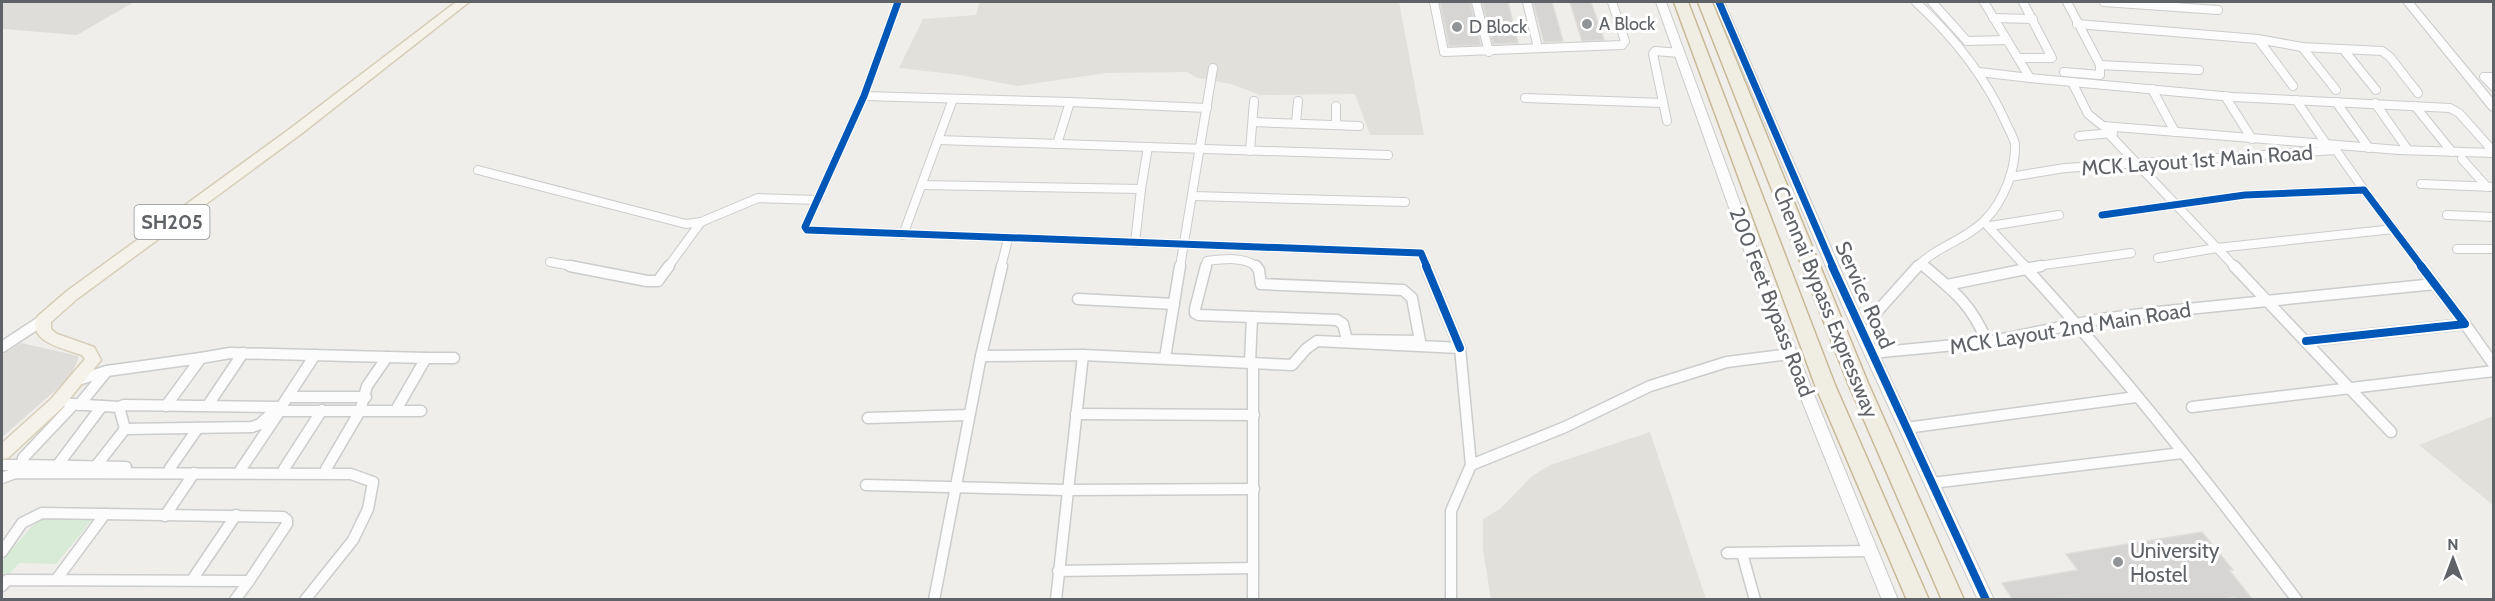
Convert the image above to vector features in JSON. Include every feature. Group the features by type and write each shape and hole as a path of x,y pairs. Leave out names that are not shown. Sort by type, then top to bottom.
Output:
{"highway":[{"name":"Chennai Bypass Expressway","path":"1681,2 1825,385 1918,600"},
{"name":"Chennai Bypass Expressway","path":"1705,2 1858,383 1953,600"}],"main road":[{"name":"SH205","path":"43,320 72,295 296,131 463,2"},
{"path":"2,453 57,403 93,360 88,351 52,338 43,331 43,320"}],"street":[{"path":"898,2 864,96 805,227 807,230 1420,253 1460,348 1471,465 1451,511 1451,600"},
{"path":"1434,2 1444,52 1622,45 1625,41 1612,2"},
{"path":"1476,2 1489,52"},
{"path":"1527,2 1538,48"},
{"name":"200 Feet Bypass Road","path":"1661,2 1790,354 1890,600"},
{"name":"Service Road","path":"1719,2 1869,349 1986,600"},
{"path":"1916,2 1939,23 1979,72 1995,99 2015,143 2010,177 1987,224"},
{"path":"1932,2 1967,41 2007,40"},
{"path":"1984,2 2030,78"},
{"path":"2018,58 2052,58 2024,2"},
{"path":"2064,72 2100,75 2100,65 2067,2"},
{"path":"2104,2 2218,10"},
{"path":"2408,2 2493,108"},
{"path":"1993,18 2032,20"},
{"path":"2077,24 2259,39 2302,47 2385,52 2418,93"},
{"path":"2259,39 2293,86"},
{"path":"2302,47 2336,90"},
{"path":"2343,49 2376,90"},
{"path":"1667,121 1653,54 1655,51 1680,53"},
{"path":"2100,65 2199,70"},
{"path":"1166,358 1213,68"},
{"path":"1979,72 2225,96 2375,103 2454,110 2493,152"},
{"path":"2493,77 2484,77 2493,87"},
{"path":"2072,82 2088,113 2098,125 2369,148 2493,152"},
{"path":"2152,89 2175,132"},
{"path":"864,96 1207,108"},
{"path":"2225,96 2252,139"},
{"path":"1525,98 1663,103"},
{"path":"903,235 954,99"},
{"path":"2296,100 2327,145"},
{"path":"1250,151 1254,101"},
{"path":"1296,123 1298,101"},
{"path":"1057,144 1070,102"},
{"path":"2336,102 2369,148"},
{"path":"2375,103 2408,150"},
{"path":"1336,106 1336,125"},
{"path":"2415,106 2452,152"},
{"path":"1253,122 1359,126"},
{"path":"2079,136 2133,131"},
{"path":"2108,133 2391,432"},
{"path":"938,140 1388,155"},
{"path":"1135,243 1148,147"},
{"name":"MCK Layout 1st Main Road","path":"2010,177 2065,168 2336,150 2364,190"},
{"path":"2462,159 2490,187"},
{"path":"478,170 686,224 701,222 759,198 818,200"},
{"path":"2421,184 2490,187"},
{"path":"922,185 1141,189"},
{"path":"2102,215 2245,195 2364,190 2493,365"},
{"path":"1193,196 1405,202"},
{"path":"1869,349 1875,314 1921,263 1987,224 2059,215"},
{"path":"2447,215 2493,217"},
{"path":"550,262 647,281 658,281 701,222"},
{"path":"1987,224 2078,324 2216,493 2297,600"},
{"path":"2158,258 2217,248 2394,230"},
{"path":"934,600 981,356 1008,239"},
{"path":"1214,260 1215,246"},
{"path":"2457,249 2493,249"},
{"path":"1947,285 2026,268 2131,254"},
{"path":"1214,260 1251,263 1259,268 1262,275 1261,284 1403,290 1412,298 1420,341 1347,340 1343,322 1337,320 1199,315 1195,313 1207,261 1214,260"},
{"path":"1921,263 1959,295 1978,319 1987,342"},
{"name":"MCK Layout 2nd Main Road","path":"1869,349 1942,348 2137,315 2435,284"},
{"path":"1078,299 1174,304"},
{"path":"1252,317 1253,600"},
{"path":"2,347 43,320"},
{"path":"2306,341 2465,324"},
{"path":"981,356 1166,358 1292,364 1300,358 1309,344 1317,341 1460,348"},
{"path":"78,380 107,371 243,353 454,358"},
{"path":"208,405 243,353"},
{"path":"1471,465 1565,427 1650,386 1727,362 1790,354"},
{"path":"57,403 119,407 124,405 208,405 281,407 315,355"},
{"path":"1056,600 1066,490 1083,356"},
{"path":"326,469 360,411 368,386 387,357"},
{"path":"166,406 201,358"},
{"path":"396,411 426,358"},
{"path":"25,465 22,463 23,458 107,371"},
{"path":"2192,407 2493,371"},
{"path":"288,397 366,397"},
{"path":"1906,428 2136,397"},
{"path":"57,466 102,406"},
{"path":"119,407 125,429"},
{"path":"125,429 252,427 260,424 271,412 280,411 421,411"},
{"path":"241,468 280,411"},
{"path":"284,469 322,411"},
{"path":"1076,414 1254,415"},
{"path":"868,418 969,415"},
{"path":"170,468 198,428"},
{"path":"96,466 125,429"},
{"path":"1932,483 2182,453"},
{"path":"2,465 362,470"},
{"path":"2,478 15,473 351,474 373,482 368,509 353,540 305,600"},
{"path":"165,516 194,473"},
{"path":"867,485 955,489 1254,489"},
{"path":"56,580 105,514"},
{"path":"2,552 22,523 36,515 236,515 277,516 287,520 287,524 236,600"},
{"path":"192,580 236,515"},
{"path":"1727,553 1870,551"},
{"path":"1742,553 1755,600"},
{"path":"1058,571 1253,568"},
{"path":"2,586 7,580 249,581"}],"shaded area":[{"path":"2,2 134,2 77,35 2,30"},
{"path":"1399,2 1424,135 1370,135 1355,94 1260,95 1231,84 1198,78 1187,72 1106,73 1017,86 960,75 899,68 923,19 976,15 979,3"},
{"path":"21,343 79,356 71,377 2,437 2,355"},
{"path":"2493,416 2493,505 2419,445"},
{"path":"1650,432 1706,599 1491,599 1483,550 1483,519 1500,509 1532,476 1550,465"}],"green space":[{"path":"95,516 56,564 19,563 2,582 2,561 39,518"}],"building":[{"name":"D Block","path":"1440,2 1470,2 1481,45 1449,46"},
{"path":"1482,2 1508,2 1518,43 1493,44"},
{"path":"1533,2 1552,2 1563,41 1544,42"},
{"name":"A Block","path":"1570,2 1591,2 1604,40 1582,41"},
{"name":"University Hostel","path":"2202,532 2233,570 2229,570 2253,600 2237,600 2234,597 2217,600 2079,600 2079,598 2013,600 2002,583 2078,570 2066,554"}],"cycle path":[{"path":"898,2 864,96 805,227 807,230 1421,253 1460,348"},
{"path":"1719,2 1853,314 1986,600"},
{"path":"2102,215 2245,195 2364,190 2465,324 2306,341"}],"place":[{"name":"A Block","path":"1587,24"},
{"name":"D Block","path":"1457,27"},
{"name":"University Hostel","path":"2118,562"}]}
